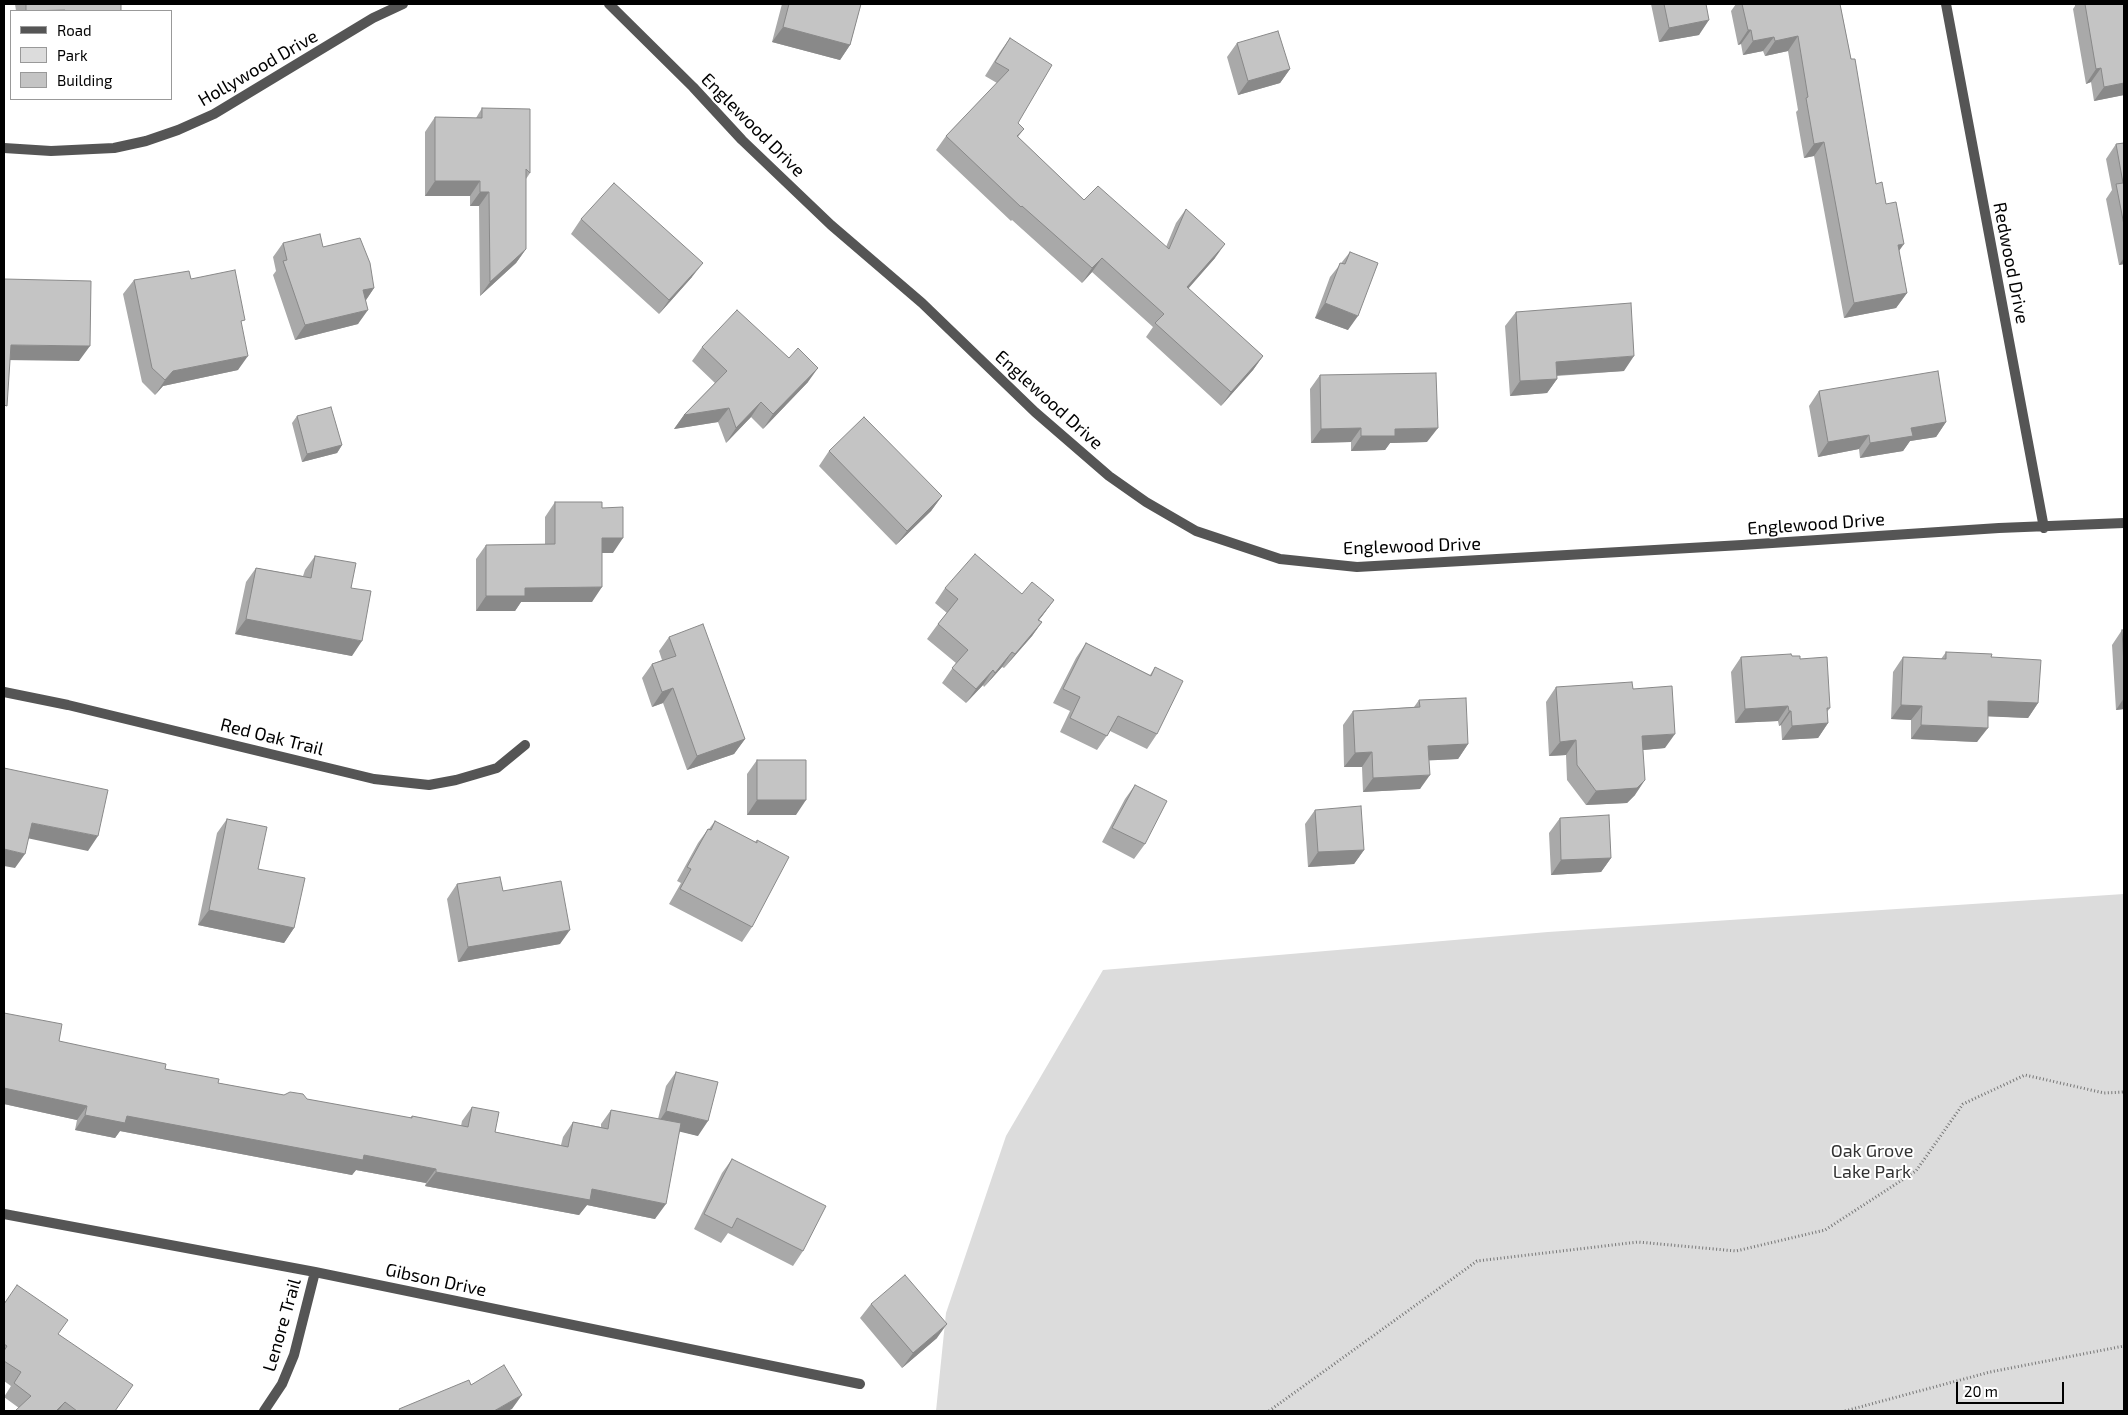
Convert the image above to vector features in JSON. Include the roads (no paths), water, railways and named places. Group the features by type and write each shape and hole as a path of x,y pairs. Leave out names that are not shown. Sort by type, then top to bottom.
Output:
{"street":[{"name":"Hollywood Drive","path":"4,148 51,151 114,148 146,141 178,130 214,114 373,18 404,4"},
{"name":"Englewood Drive","path":"610,4 693,87 742,140 831,225 922,303 1035,412 1109,476 1146,502 1196,530 1280,559 1357,567 1732,546 1999,528 2044,528 2124,523"},
{"name":"Redwood Drive","path":"1946,4 2044,528"},
{"name":"Red Oak Trail","path":"4,692 114,716 374,779 429,785 456,780 497,768 525,745"},
{"name":"Gibson Drive","path":"4,1214 314,1272 860,1384"},
{"name":"Lenore Trail","path":"264,1411 282,1384 294,1356 314,1272"}],"park label":[{"name":"Oak Grove Lake Park","path":"1872,1161"}]}
